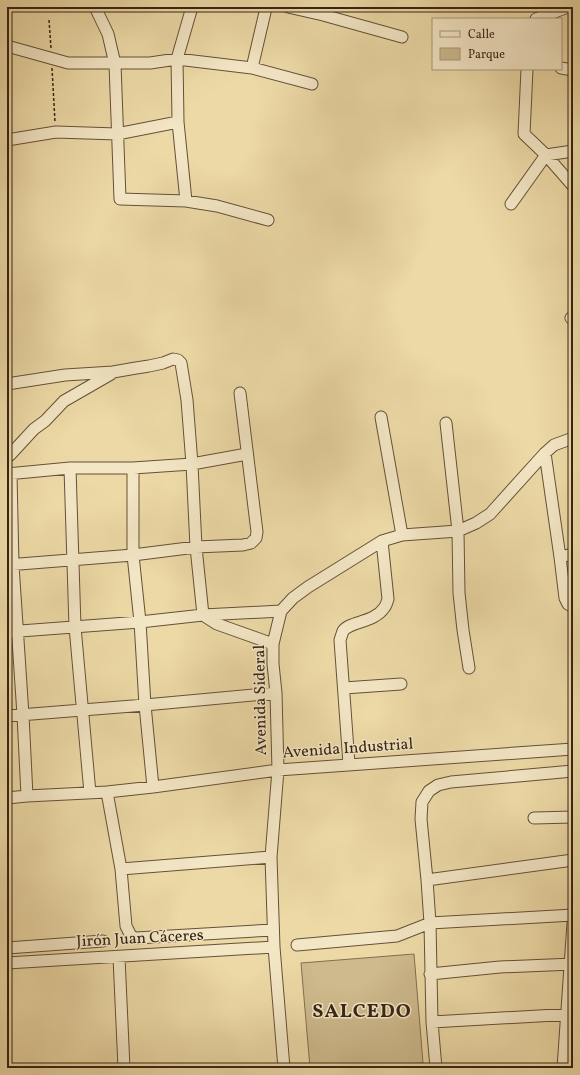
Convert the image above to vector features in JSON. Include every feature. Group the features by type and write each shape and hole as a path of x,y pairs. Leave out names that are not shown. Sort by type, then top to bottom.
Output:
{"street":[{"path":"94,7 108,34 116,64 120,199 186,201 217,206 268,220"},
{"path":"186,201 178,122 177,59 192,7"},
{"path":"252,68 266,8 268,7"},
{"path":"288,7 323,15 402,38"},
{"path":"539,18 568,7"},
{"path":"7,46 68,63 150,63 177,59 252,68 312,84"},
{"path":"562,68 573,70"},
{"path":"527,70 524,134 546,155 573,186"},
{"path":"7,140 56,132 117,134 178,122"},
{"path":"511,204 546,155 573,152"},
{"path":"7,384 65,375 113,372 163,363 173,359 178,360 181,363 187,400 196,547 203,615"},
{"path":"10,455 34,429 64,401 113,372"},
{"path":"10,565 133,555 196,547 243,546 251,543 256,538 257,532 240,393"},
{"path":"381,417 402,535"},
{"path":"446,423 458,531 459,593 469,668"},
{"path":"12,632 140,622 203,615 280,612 293,598 308,587 382,541 402,535 458,531 476,523 490,514 554,445 573,438"},
{"path":"17,797 22,715 12,632 9,474 70,468 133,468 192,464 247,454"},
{"path":"545,454 565,598 568,604 573,607"},
{"path":"70,468 75,627 90,793"},
{"path":"133,468 133,555 140,622 145,705 153,787"},
{"path":"349,764 340,640 344,630 350,625 363,622 376,616 385,608 388,599 382,541"},
{"path":"560,557 573,554"},
{"name":"Avenida Sideral","path":"280,612 274,644 273,664 276,693 278,770 271,857 274,947 284,1068"},
{"path":"203,615 217,624 274,644"},
{"path":"344,688 401,684"},
{"path":"7,716 276,693"},
{"name":"Avenida Industrial","path":"17,797 107,792 278,770 573,749"},
{"path":"436,1068 430,974 430,924 422,802 429,791 438,785 451,782 573,771"},
{"path":"7,788 17,797"},
{"path":"107,792 121,869 126,926 131,936 136,938 273,930"},
{"path":"534,818 573,817"},
{"path":"121,869 271,857"},
{"path":"427,880 573,860"},
{"path":"297,945 397,936 430,924 573,915"},
{"path":"564,1068 570,1014 573,923"},
{"name":"Jirón Juan Cáceres","path":"7,948 104,941"},
{"name":"Jirón Juan Cáceres","path":"7,963 274,947"},
{"path":"119,957 124,1068"},
{"path":"430,974 500,967 572,964"},
{"path":"432,1022 570,1014"}],"path":[{"path":"49,20 56,132"}],"green space":[{"path":"414,954 423,1063 362,1068 310,1068 301,963"}],"district":[{"name":"SALCEDO","path":"362,1012"}]}
